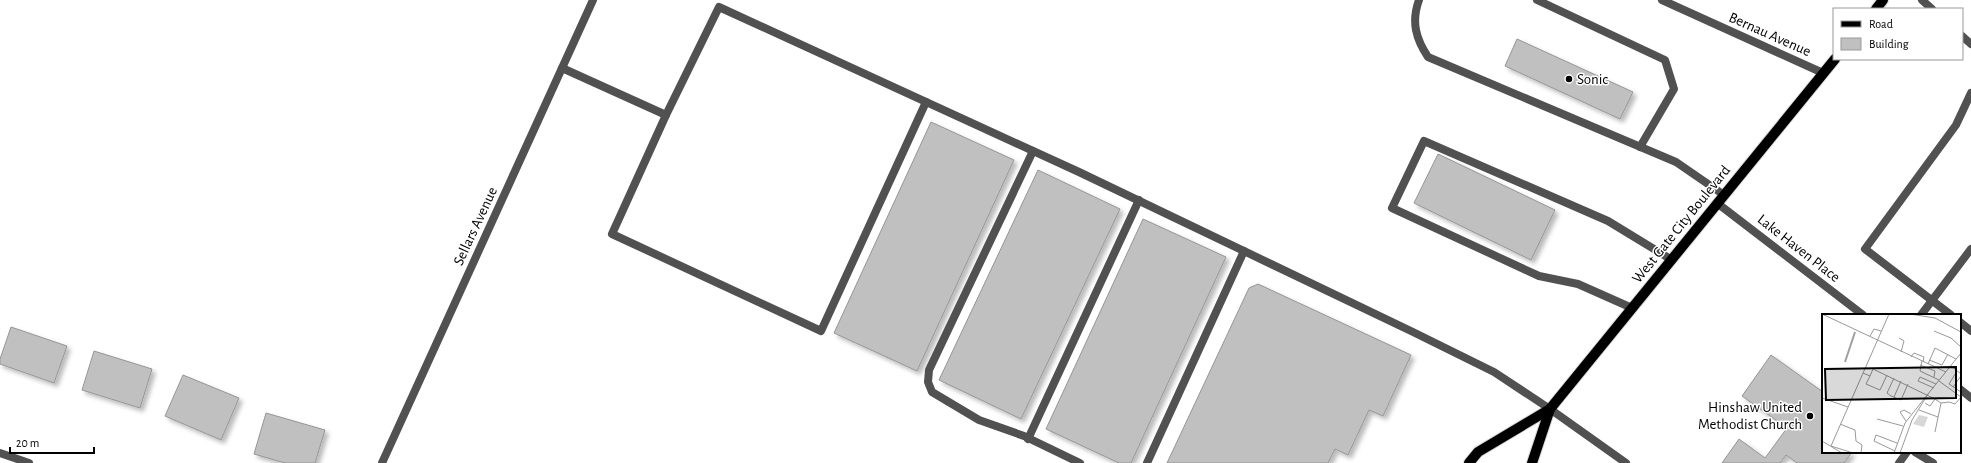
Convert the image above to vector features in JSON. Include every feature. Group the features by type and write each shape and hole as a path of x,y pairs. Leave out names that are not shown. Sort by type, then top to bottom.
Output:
{"main road":[{"path":"1877,8 1883,0"},
{"name":"West Gate City Boulevard","path":"1469,463 1478,452 1550,409 1834,60"},
{"name":"West Gate City Boulevard","path":"1532,463 1550,409"}],"street":[{"name":"Sellars Avenue","path":"382,463 594,0"},
{"path":"1419,0 1415,24 1418,42 1428,57 1676,162 1724,195"},
{"path":"1537,0 1664,60 1674,89 1640,147"},
{"name":"Bernau Avenue","path":"1662,0 1823,73"},
{"path":"1922,0 1931,8"},
{"path":"926,102 821,331 612,234 666,115 719,7 1033,151 1139,200 1494,372 1550,409 1626,463"},
{"path":"1963,37 1971,44"},
{"path":"562,68 666,115"},
{"path":"1950,314 1865,250 1956,125 1971,93"},
{"path":"1632,308 1578,284 1539,276 1392,208 1424,141 1608,221 1672,260"},
{"path":"1033,151 929,370 928,382 932,392 979,420 1028,439 1080,463"},
{"path":"1028,439 1139,200"},
{"name":"Lake Haven Place","path":"1717,203 1862,314"},
{"path":"1922,314 1971,249"},
{"path":"1147,463 1244,251"},
{"path":"1961,323 1971,331"},
{"path":"1961,390 1971,398"},
{"path":"1899,463 1906,453"},
{"path":"1917,453 1933,463"},
{"path":"0,454 29,463"}],"building":[{"name":"Sonic","path":"1517,39 1633,92 1620,119 1505,66"},
{"path":"931,122 1014,160 917,371 834,333"},
{"path":"1438,154 1555,210 1531,260 1414,203"},
{"path":"1038,170 1120,209 1021,419 939,380"},
{"path":"1143,219 1226,257 1131,463 1119,463 1046,429"},
{"path":"1258,284 1411,355 1383,416 1369,410 1348,455 1335,449 1328,463 1167,463 1249,288"},
{"path":"11,327 67,346 54,383 0,364 0,359"},
{"path":"94,351 152,369 140,408 82,390"},
{"path":"1771,355 1822,391 1822,453 1851,453 1844,463 1797,463 1786,455 1780,463 1722,463 1739,439 1765,458 1787,428 1742,396"},
{"path":"183,375 239,398 221,440 165,416"},
{"path":"266,413 325,430 315,463 285,463 254,454"}],"place":[{"name":"Sonic","path":"1569,79"},
{"name":"Hinshaw United Methodist Church","path":"1810,416"}]}
